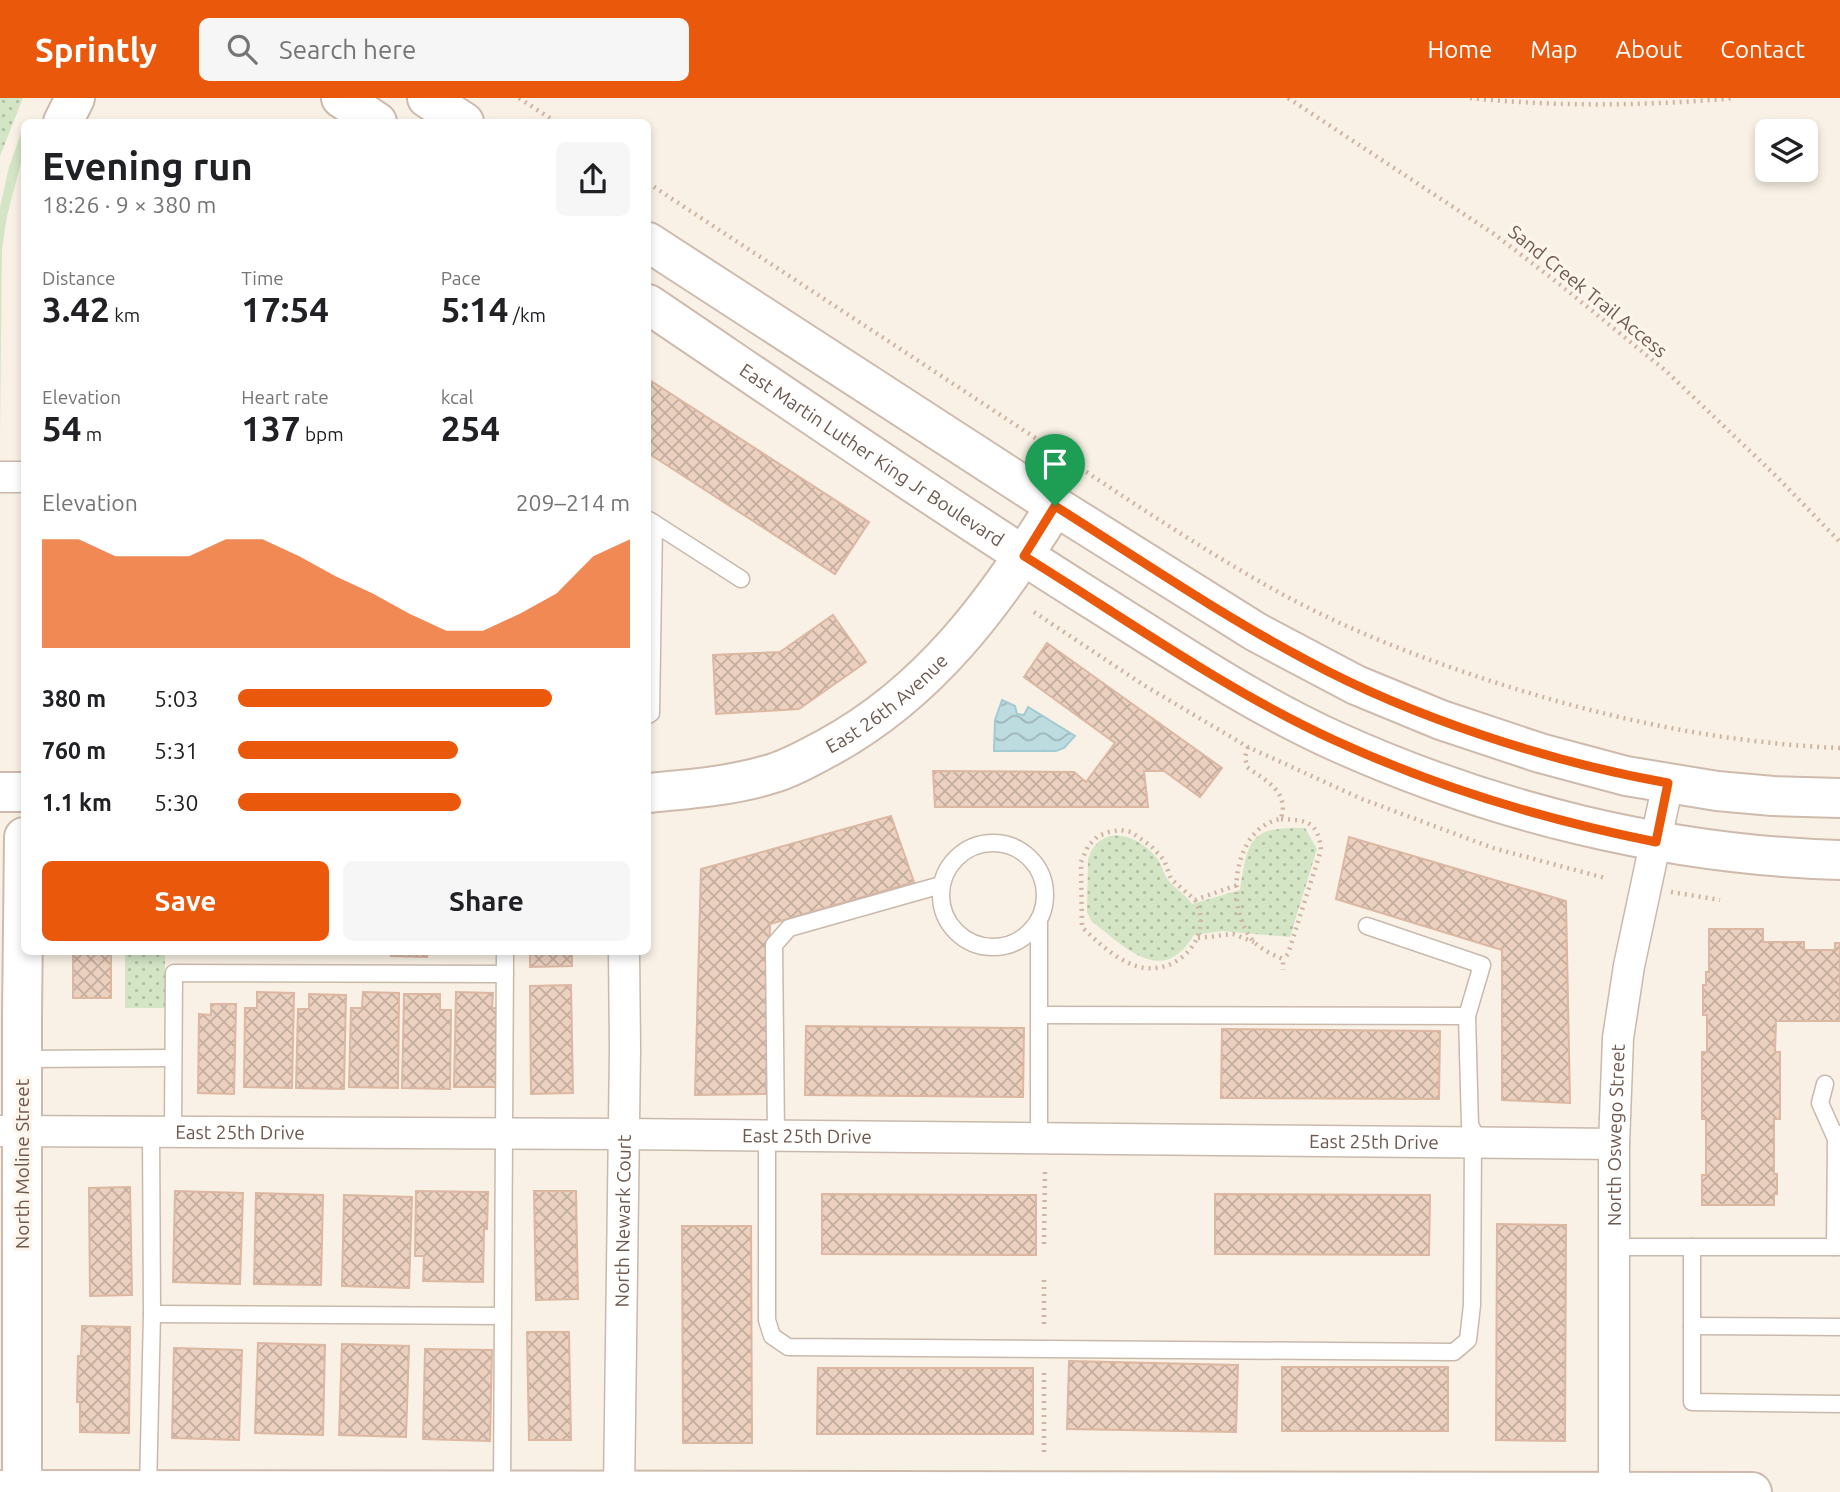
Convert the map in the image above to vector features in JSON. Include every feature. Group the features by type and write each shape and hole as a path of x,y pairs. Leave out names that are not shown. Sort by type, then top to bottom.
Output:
{"street":[{"path":"64,119 75,98"},
{"path":"341,98 372,119"},
{"path":"427,98 459,119"},
{"path":"651,244 1055,506 1256,632 1356,685 1441,720 1626,776 1773,796 1840,798"},
{"name":"East Martin Luther King Jr Boulevard","path":"651,306 1024,556 1226,684 1334,740 1424,777 1527,811 1656,842 1716,852 1840,860"},
{"path":"0,477 21,477"},
{"name":"East 26th Avenue","path":"651,793 710,787 775,773 799,763 859,729 903,696 953,649 988,608 1055,506"},
{"name":"North Oswego Street","path":"1614,1492 1614,1144 1618,1038 1622,1001 1668,783"},
{"path":"0,792 21,792"},
{"name":"North Moline Street","path":"15,1491 11,1131 22,1059 23,955"},
{"name":"North Newark Court","path":"619,1492 624,955"},
{"name":"East 25th Drive","path":"11,1131 771,1135 1614,1144"},
{"path":"15,1491 1752,1492"}],"lane":[{"path":"651,521 741,579"},
{"path":"651,521 651,713"},
{"path":"1039,922 1027,936 1013,944 981,947 966,940 949,923 940,901 941,885 948,868 960,854 975,845 993,842 1011,846 1027,855 1039,869 1045,886 1045,904 1039,922 1040,1138"},
{"path":"941,885 789,928 774,945 767,1320 772,1336 788,1347 1454,1352 1468,1340 1472,1305 1476,1142 1470,1125 1467,1016 1482,965 1367,926"},
{"path":"502,1491 505,955"},
{"path":"148,1490 152,1314 162,1131 173,1058 174,973 505,974"},
{"path":"1040,1015 1467,1016"},
{"path":"22,1059 173,1058"},
{"path":"1614,1247 1838,1247 1838,1136 1820,1103 1825,1084"},
{"path":"1692,1247 1692,1402 1840,1404"},
{"path":"152,1314 502,1316"},
{"path":"1692,1326 1840,1327"}],"path":[{"path":"519,98 551,119"},
{"name":"Sand Creek Trail Access","path":"1288,98 1494,234 1558,283 1666,371 1775,475 1840,542"},
{"path":"1470,98 1528,104 1603,105 1671,104 1735,98"},
{"path":"651,185 1142,508 1259,581 1356,631 1538,696 1636,722 1724,738 1840,748"},
{"path":"1248,747 1245,757 1247,767 1277,789 1281,796 1281,819"},
{"path":"1254,942 1239,912 1237,885 1243,853 1253,835 1275,820 1298,820 1315,827 1319,834 1321,850 1289,954 1283,959"},
{"path":"1120,830 1130,832 1151,846 1164,860 1171,878 1195,900 1202,916 1197,938 1189,951 1164,968 1143,968 1108,949 1082,927 1081,862 1088,846 1098,836 1120,830"},
{"path":"1195,900 1237,885"},
{"path":"1667,891 1720,900"},
{"path":"1197,938 1233,934 1254,942 1283,959"},
{"path":"1283,959 1283,970"},
{"path":"1045,1170 1045,1244"},
{"path":"1045,1280 1045,1330"},
{"path":"1044,1452 1045,1365"}],"green space":[{"path":"0,98 23,98 0,156"},
{"path":"21,133 21,162 7,216 2,249 0,436 0,208 9,167"},
{"path":"1305,828 1317,849 1290,937 1222,931 1194,935 1182,951 1169,959 1157,961 1144,958 1118,942 1092,922 1087,912 1088,860 1093,848 1109,836 1129,838 1148,849 1158,860 1169,881 1192,904 1240,890 1250,847 1262,833"},
{"path":"125,955 165,955 165,1008 125,1008"}],"water":[{"path":"1002,700 1015,706 1017,714 1024,715 1028,707 1075,736 1064,748 1056,751 994,751 995,720"}],"building":[{"path":"651,381 869,522 835,574 651,455"},
{"path":"833,615 866,662 799,709 716,714 713,655 780,652"},
{"path":"1047,643 1222,768 1200,797 1164,771 1144,771 1148,807 935,807 933,771 1074,772 1086,782 1115,743 1024,677"},
{"path":"891,816 914,882 770,924 766,1094 695,1095 701,869"},
{"path":"1349,837 1566,901 1570,1103 1502,1100 1502,950 1336,899"},
{"path":"1709,929 1763,929 1763,942 1804,942 1804,950 1835,950 1835,943 1840,943 1840,1021 1776,1021 1775,1052 1780,1052 1780,1119 1774,1119 1774,1174 1777,1174 1777,1194 1774,1194 1774,1205 1702,1205 1702,1175 1706,1175 1706,1119 1702,1119 1702,1052 1707,1052 1707,1015 1703,1015 1703,985 1706,985 1706,972 1709,972"},
{"path":"73,955 111,955 111,998 73,998"},
{"path":"391,955 427,955 427,957"},
{"path":"530,955 572,955 572,966 530,967"},
{"path":"571,985 573,1093 531,1094 530,986"},
{"path":"257,992 294,993 292,1088 244,1087 245,1008 257,1008"},
{"path":"363,992 399,993 398,1088 349,1087 351,1008 362,1008"},
{"path":"456,992 493,993 492,1008 504,1008 502,1087 454,1087"},
{"path":"309,994 346,995 344,1089 296,1088 298,1009 309,1009"},
{"path":"404,994 440,994 440,1010 451,1010 450,1089 402,1088"},
{"path":"211,1004 236,1004 234,1094 198,1093 199,1014 211,1015"},
{"path":"806,1026 1024,1028 1023,1097 805,1095"},
{"path":"1222,1029 1440,1031 1439,1099 1221,1098"},
{"path":"130,1187 132,1295 90,1296 89,1188"},
{"path":"175,1191 243,1193 240,1284 173,1282"},
{"path":"416,1191 488,1192 483,1282 423,1281 424,1256 415,1256"},
{"path":"534,1191 576,1191 578,1299 536,1300"},
{"path":"256,1193 323,1195 321,1285 254,1284"},
{"path":"822,1194 1036,1195 1036,1255 822,1254"},
{"path":"1215,1194 1430,1195 1429,1255 1215,1254"},
{"path":"344,1195 412,1197 409,1288 342,1286"},
{"path":"1497,1224 1566,1225 1565,1441 1496,1440"},
{"path":"682,1226 751,1226 752,1443 683,1443"},
{"path":"82,1326 130,1327 129,1433 80,1432 80,1402 77,1402"},
{"path":"527,1332 569,1332 571,1440 529,1440"},
{"path":"258,1343 325,1345 323,1435 255,1433"},
{"path":"342,1344 409,1346 406,1437 339,1435"},
{"path":"174,1348 242,1350 239,1440 172,1438"},
{"path":"425,1349 492,1350 490,1441 423,1439"},
{"path":"1069,1361 1238,1365 1236,1432 1067,1429"},
{"path":"1282,1367 1448,1367 1448,1431 1282,1431"},
{"path":"818,1368 1033,1368 1033,1434 817,1434"}],"route":[{"path":"1055,506 1256,632 1356,685 1441,720 1540,752 1626,776 1668,783 1656,842 1527,811 1424,777 1334,740 1226,684 1024,556 1055,506"}]}
